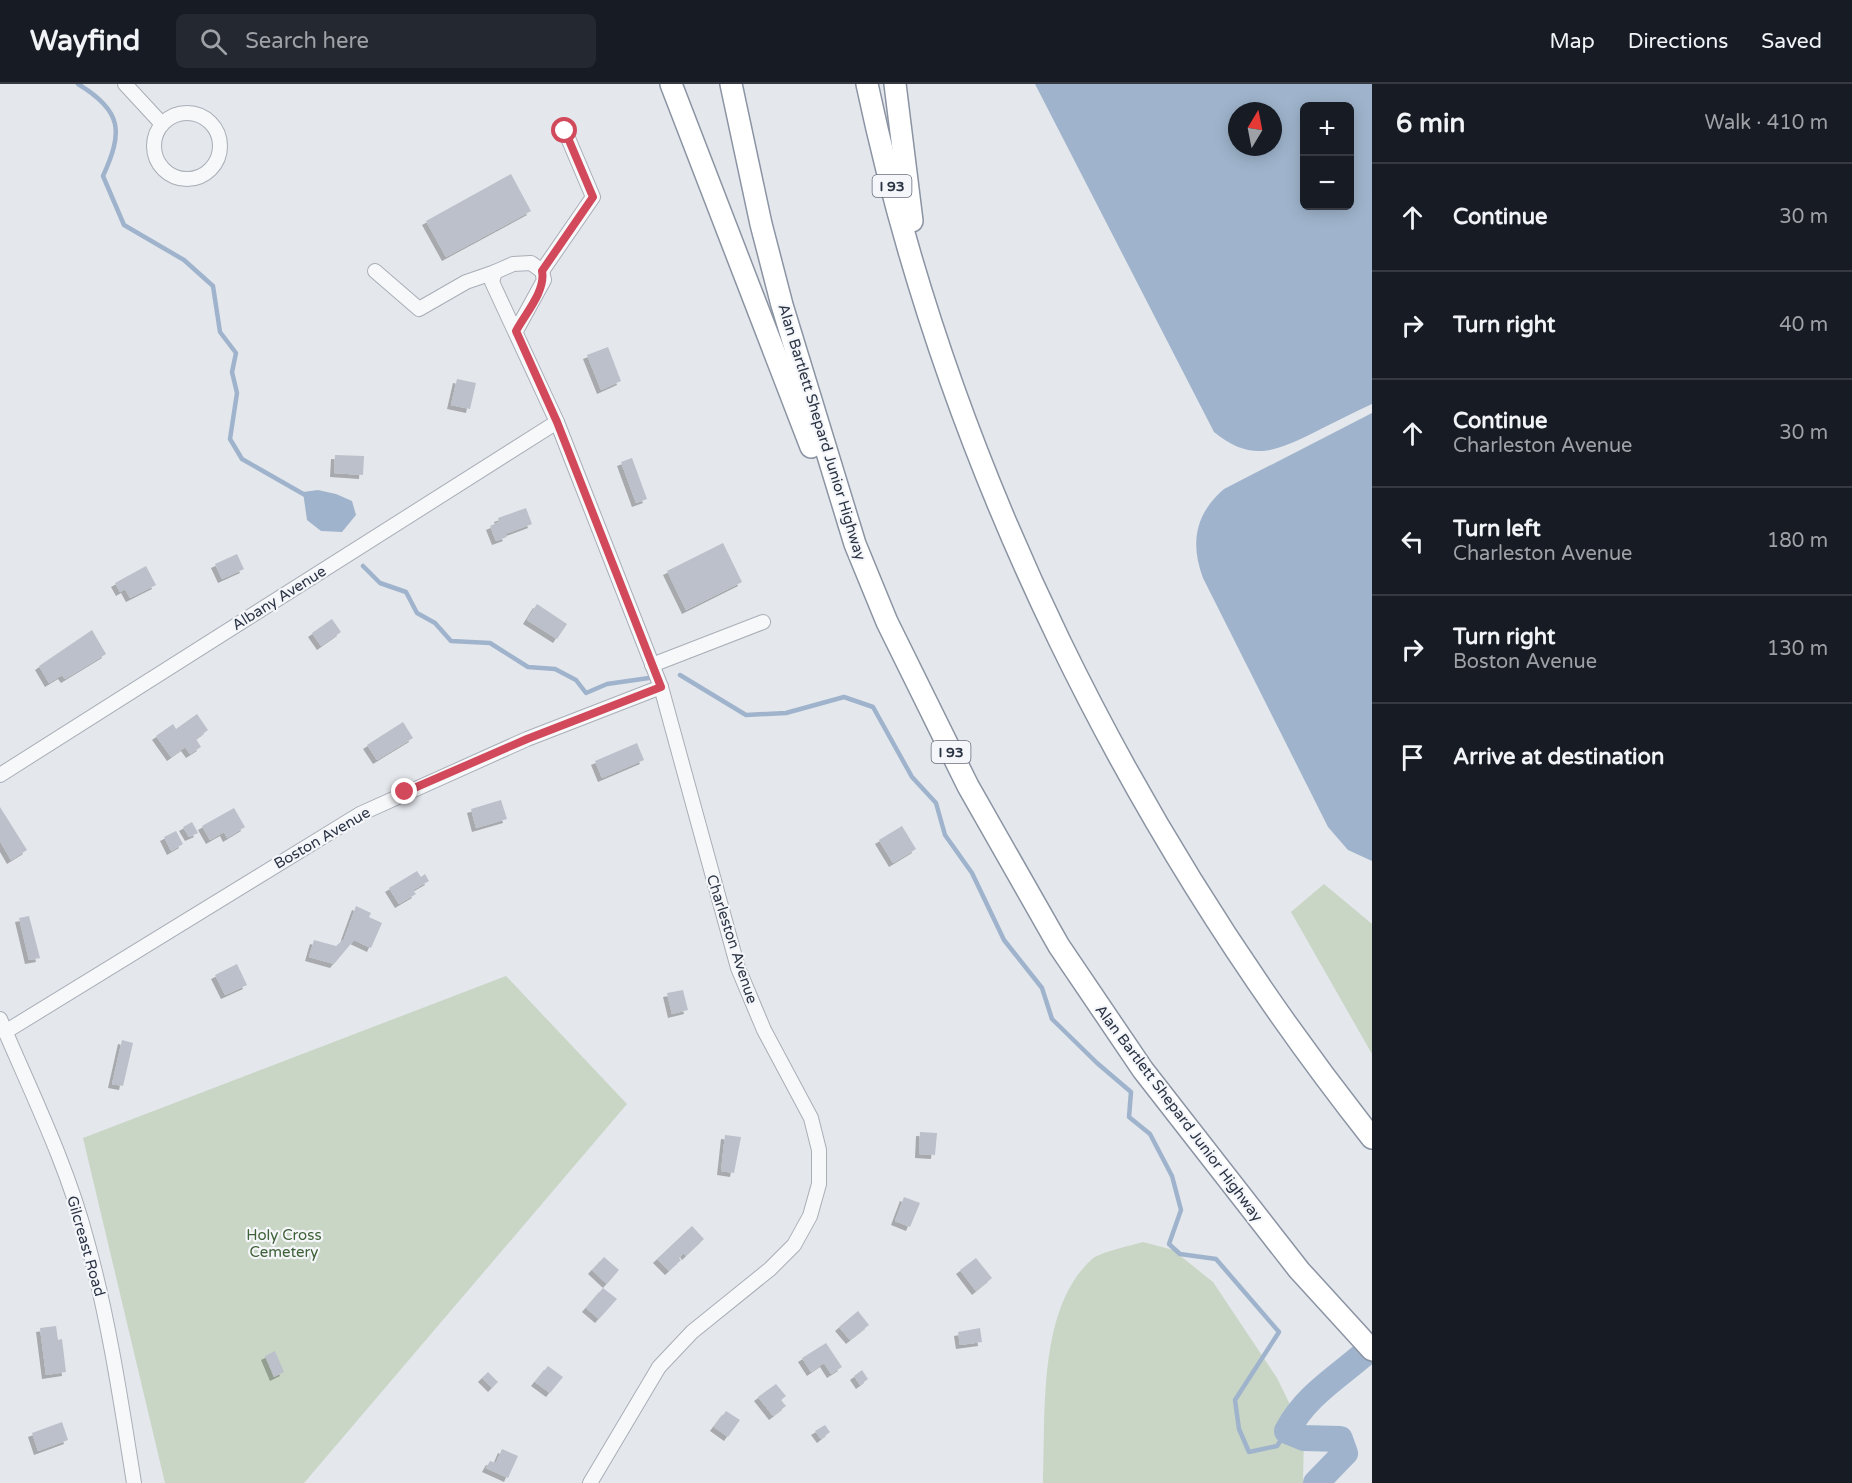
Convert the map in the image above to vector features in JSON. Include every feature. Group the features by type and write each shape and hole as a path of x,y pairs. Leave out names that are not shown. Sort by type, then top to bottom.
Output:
{"highway":[{"path":"671,84 821,471 855,544"},
{"name":"Alan Bartlett Shepard Junior Highway","path":"731,84 761,224 782,305 855,544 887,622 968,786 1059,946 1143,1070 1234,1190 1299,1270 1372,1350"},
{"name":"I 93","path":"867,84 894,193 921,287 959,402 1034,585 1102,726 1205,905 1293,1035 1372,1138"},
{"path":"895,84 921,287"}],"street":[{"path":"125,84 162,124"},
{"path":"181,114 202,117 211,124 220,143 215,164 208,172 188,179 167,172 155,154 154,144 162,124 181,114"},
{"path":"542,271 593,197 565,131"},
{"path":"375,271 419,309 466,282 513,264 531,262 542,271 544,280 516,331"},
{"name":"Charleston Avenue","path":"495,272 492,282 557,422 661,687 738,968 764,1029 811,1118 819,1150 819,1184 810,1216 794,1245 771,1269 692,1332 659,1367 590,1483"},
{"name":"Albany Avenue","path":"0,775 557,422"},
{"path":"652,665 763,622"},
{"name":"Boston Avenue","path":"3,1026 360,814 527,739 661,687"},
{"name":"Gilcreast Road","path":"3,1026 42,1115 87,1240 121,1393 134,1483"}],"green space":[{"path":"1324,884 1372,924 1372,1054 1291,912"},
{"name":"Holy Cross Cemetery","path":"506,976 627,1104 304,1483 165,1483 83,1138"},
{"path":"1143,1242 1173,1250 1213,1282 1277,1378 1304,1433 1303,1483 1043,1483 1048,1365 1061,1306 1074,1281 1091,1260 1108,1252"}],"water":[{"path":"1035,84 1372,84 1372,404 1299,440 1274,449 1251,451 1227,441 1214,432"},
{"path":"1372,413 1372,861 1348,850 1328,827 1203,578 1196,541 1201,519 1214,499 1224,489"},
{"path":"318,490 352,501 356,515 342,532 321,531 307,520 303,492"}],"building":[{"path":"511,174 531,211 446,257 426,221"},
{"path":"608,347 621,381 601,390 587,355"},
{"path":"457,379 476,383 470,409 451,405"},
{"path":"335,455 364,456 363,475 334,473"},
{"path":"632,458 647,499 636,503 621,462"},
{"path":"526,508 532,524 505,534 507,537 496,541 490,526 499,522 498,518"},
{"path":"723,543 742,582 686,610 667,571"},
{"path":"237,554 244,569 222,579 215,564"},
{"path":"146,566 156,585 130,598 125,589 120,592 115,583"},
{"path":"537,604 567,624 557,639 527,620"},
{"path":"332,619 341,632 321,646 312,633"},
{"path":"92,630 106,654 65,679 62,675 49,683 39,666"},
{"path":"197,714 208,730 196,739 201,747 190,754 185,747 171,757 156,736 173,724 176,729"},
{"path":"403,722 413,738 377,760 367,745"},
{"path":"637,743 644,760 602,778 595,761"},
{"path":"501,800 507,819 476,828 471,809"},
{"path":"0,807 27,850 11,860 0,841"},
{"path":"234,808 245,827 227,838 224,832 210,840 202,826"},
{"path":"192,822 198,833 189,837 183,827"},
{"path":"902,826 916,849 893,863 879,840"},
{"path":"176,831 183,844 171,851 164,837"},
{"path":"417,871 421,877 425,874 429,881 413,890 416,894 399,904 389,888"},
{"path":"356,906 371,913 369,917 382,923 371,948 354,940 334,964 309,957 314,940 336,946 344,939"},
{"path":"29,916 40,958 29,960 19,918"},
{"path":"237,964 247,985 225,995 215,975"},
{"path":"683,990 688,1010 672,1014 667,993"},
{"path":"122,1040 133,1043 123,1086 112,1084"},
{"path":"920,1132 937,1133 935,1155 919,1154"},
{"path":"725,1135 741,1137 734,1173 721,1171"},
{"path":"904,1197 920,1203 910,1227 895,1221"},
{"path":"692,1226 704,1239 686,1256 684,1253 679,1258 681,1260 669,1271 657,1259"},
{"path":"604,1257 619,1270 607,1284 592,1270"},
{"path":"976,1258 992,1278 976,1291 960,1270"},
{"path":"603,1288 617,1299 599,1319 586,1308"},
{"path":"858,1311 869,1325 850,1340 839,1327"},
{"path":"56,1326 58,1340 62,1339 66,1372 46,1375 40,1328"},
{"path":"980,1328 982,1342 960,1345 958,1332"},
{"path":"826,1343 842,1367 831,1374 824,1363 811,1372 802,1358"},
{"path":"275,1351 284,1372 274,1377 265,1356"},
{"path":"548,1366 563,1377 550,1393 535,1382"},
{"path":"862,1370 868,1379 860,1385 854,1376"},
{"path":"488,1372 498,1382 492,1388 482,1378"},
{"path":"776,1384 786,1396 781,1400 786,1406 773,1416 758,1397"},
{"path":"726,1411 740,1420 728,1437 714,1427"},
{"path":"62,1422 68,1440 38,1451 32,1433"},
{"path":"825,1425 830,1432 821,1439 815,1431"},
{"path":"502,1449 518,1456 508,1478 486,1468 490,1461 496,1463"}],"waterway":[{"path":"78,84 104,104 115,124 114,147 103,176 124,225 184,260 213,286 220,332 236,353 232,372 237,393 230,439 242,459 305,495"},
{"path":"363,566 380,583 406,592 417,613 435,623 451,641 490,643 528,667 555,669 576,680 586,693 607,684 649,678"},
{"path":"680,675 746,715 786,713 844,697 873,707 912,777 936,803 945,835 972,873 1004,940 1042,988 1052,1019 1131,1092 1129,1117 1150,1134 1172,1176 1181,1210 1169,1244 1180,1254 1216,1259 1279,1332 1235,1400 1239,1429 1249,1452 1277,1446 1287,1431"},
{"path":"1316,1483 1345,1453 1340,1439 1304,1438 1287,1431 1304,1406 1315,1395 1372,1347"}],"route":[{"path":"405,792 527,739 661,687 557,422 516,331 544,280 542,271 593,197 565,131"}]}
